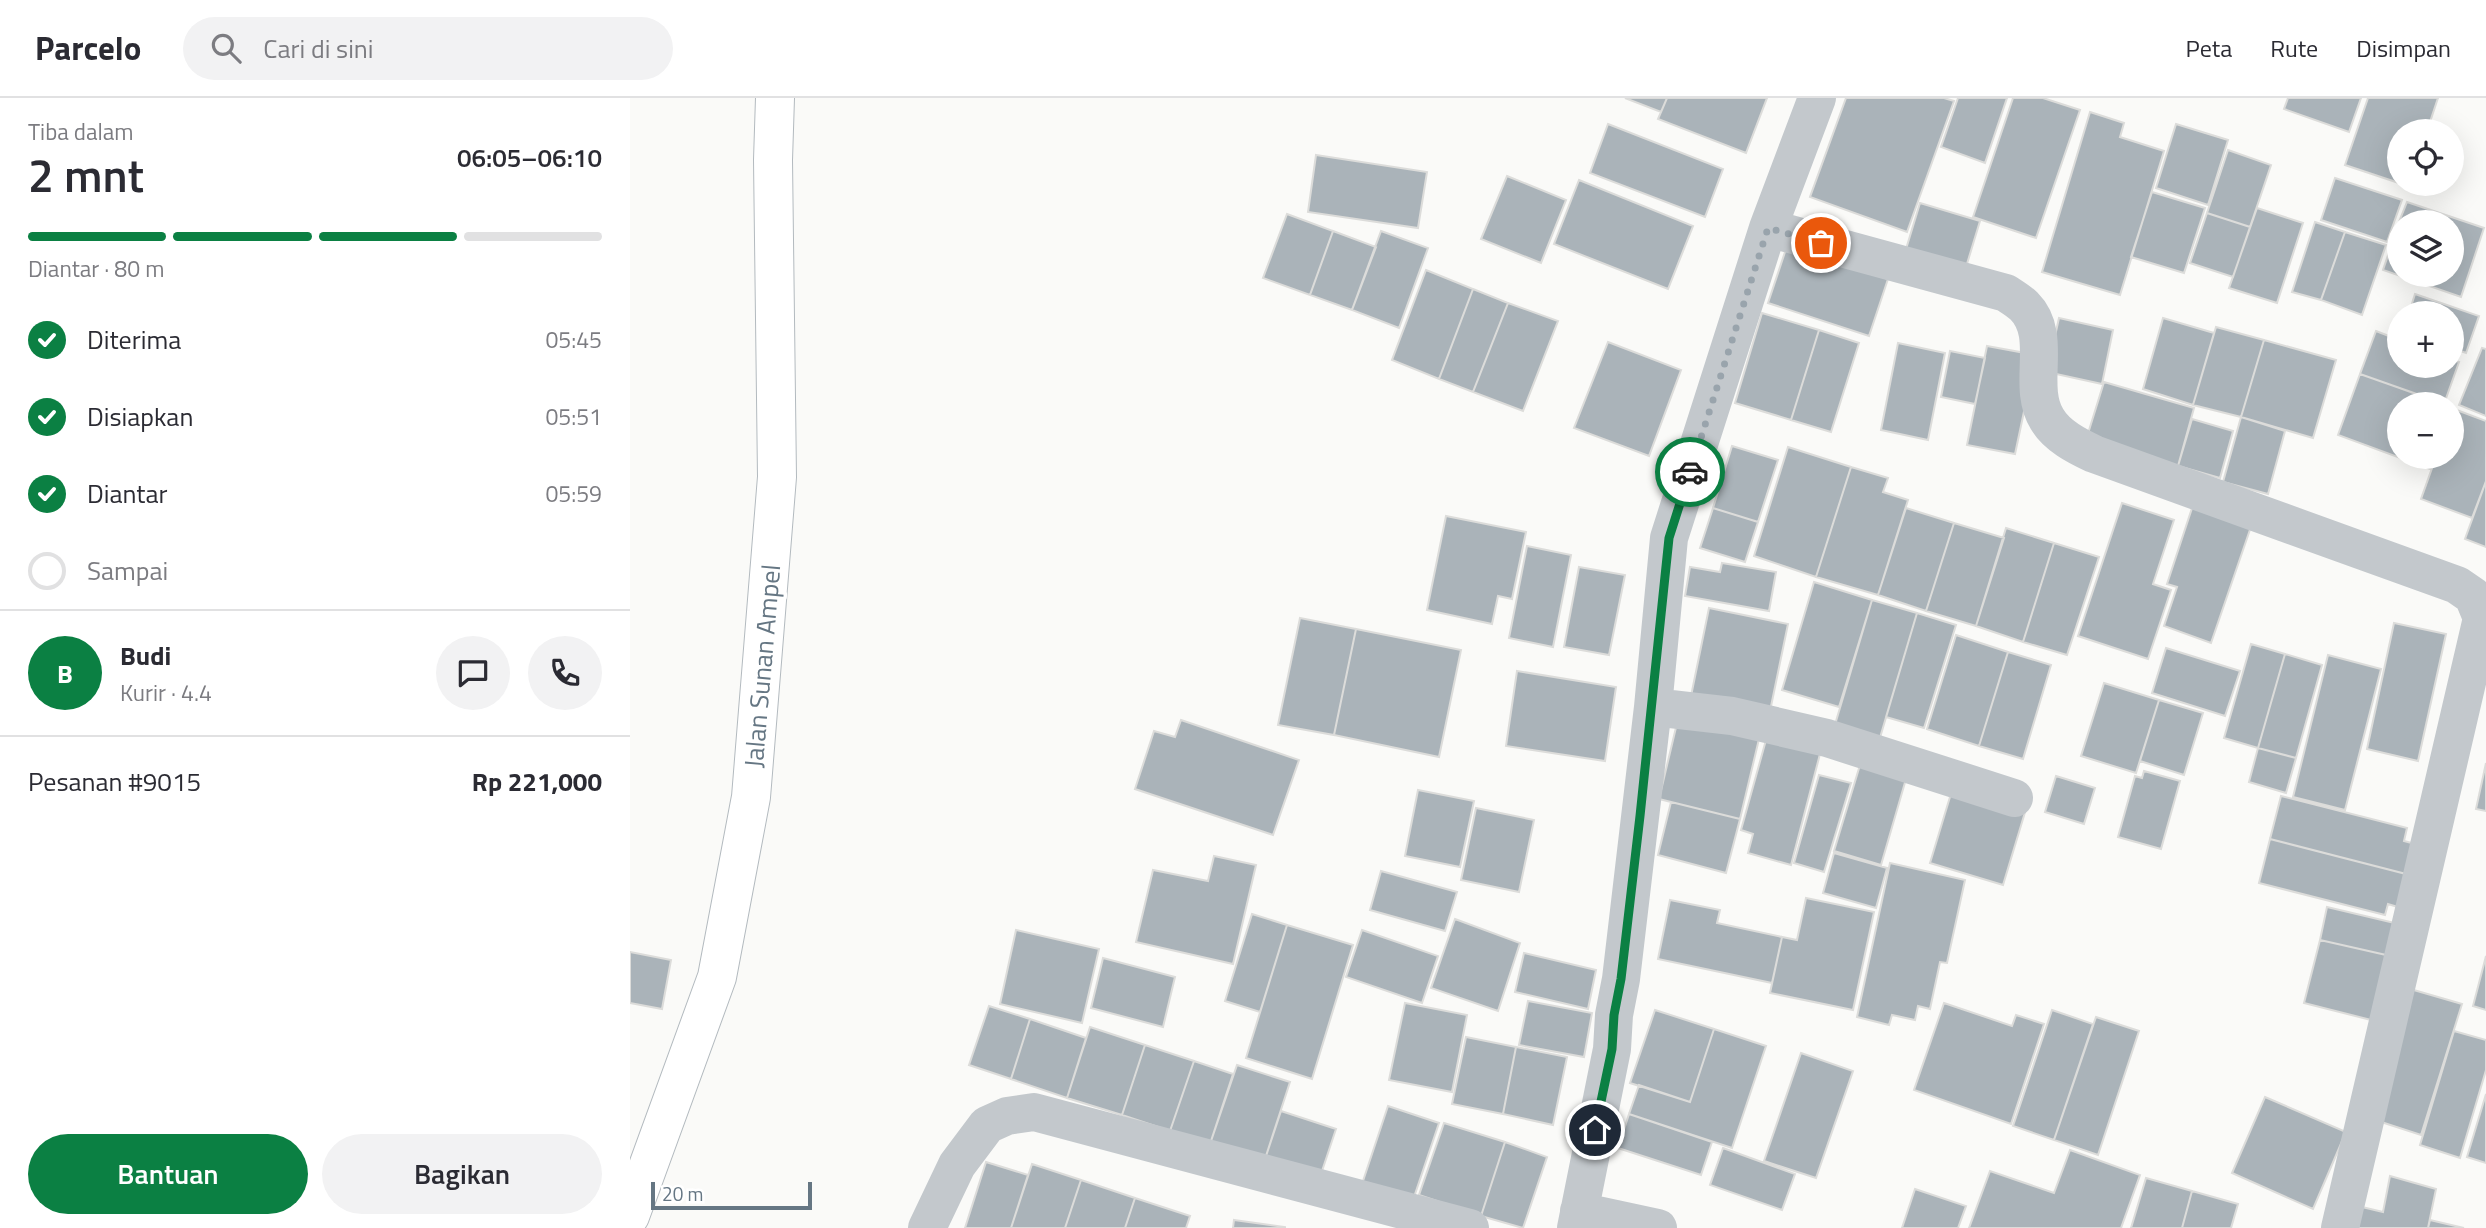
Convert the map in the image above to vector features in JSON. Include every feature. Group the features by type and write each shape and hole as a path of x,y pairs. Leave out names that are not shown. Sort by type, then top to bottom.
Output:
{"main road":[{"name":"Jalan Sunan Ampel","path":"630,1216 717,977 751,797 777,477 773,160 775,98"}],"street":[{"path":"1658,1228 1578,1220 1612,1049 1653,707 1669,538 1768,228 1817,98"},
{"path":"1768,228 2006,293 2025,306 2035,323 2038,338 2038,401 2048,421 2068,441 2094,454 2457,585 2473,596 2482,618 2340,1228"},
{"path":"1653,707 1732,716 1827,738 2014,798"},
{"path":"927,1228 957,1165 987,1125 1007,1116 1034,1112 1470,1228"}],"building":[{"path":"1625,98 1667,98 1661,112"},
{"path":"1667,98 1767,98 1746,153 1658,119"},
{"path":"1846,98 1944,98 1954,101 1907,232 1810,197"},
{"path":"1958,98 2007,98 1985,163 1941,147"},
{"path":"2013,98 2043,98 2080,110 2036,238 1973,217"},
{"path":"2288,98 2361,98 2349,132 2284,109"},
{"path":"2368,98 2438,98 2431,119 2387,119 2387,179 2345,165"},
{"path":"2090,112 2124,123 2120,137 2164,151 2120,295 2042,272"},
{"path":"1608,124 1723,169 1705,217 1590,173"},
{"path":"2176,124 2228,140 2208,205 2156,188"},
{"path":"2228,150 2271,165 2250,227 2207,213"},
{"path":"1316,155 1427,172 1418,228 1308,212"},
{"path":"1507,176 1566,200 1541,263 1481,239"},
{"path":"2335,178 2402,200 2398,210 2387,210 2387,242 2321,220"},
{"path":"1579,180 1693,226 1668,289 1554,244"},
{"path":"2152,192 2205,208 2184,273 2131,257"},
{"path":"2407,202 2431,210 2404,210"},
{"path":"1920,203 1980,221 1963,277 1903,259"},
{"path":"2257,208 2303,223 2277,303 2229,288"},
{"path":"2207,213 2250,227 2233,277 2190,263"},
{"path":"1287,214 1333,231 1310,295 1263,278"},
{"path":"2464,221 2484,228 2461,297 2432,287 2464,287"},
{"path":"2315,222 2345,232 2321,300 2292,292"},
{"path":"1333,231 1376,247 1352,310 1310,295"},
{"path":"1381,231 1428,248 1399,328 1352,310"},
{"path":"2345,232 2386,245 2362,315 2321,300"},
{"path":"1787,246 1888,279 1869,336 1768,303"},
{"path":"1426,270 1473,289 1439,379 1392,360"},
{"path":"1473,289 1508,303 1473,392 1439,379"},
{"path":"2415,294 2435,301 2413,301"},
{"path":"1508,303 1558,321 1523,411 1473,392"},
{"path":"2464,311 2479,316 2466,353 2464,352"},
{"path":"1762,313 1819,330 1791,420 1735,403"},
{"path":"2059,318 2113,330 2102,384 2047,372"},
{"path":"2163,318 2214,333 2193,405 2143,389"},
{"path":"2216,327 2264,340 2241,417 2193,405"},
{"path":"1819,330 1859,343 1831,432 1791,420"},
{"path":"2376,331 2387,335 2387,378 2453,378 2448,392 2410,392 2360,374"},
{"path":"2264,340 2336,360 2313,438 2241,417"},
{"path":"1608,342 1681,370 1649,456 1574,428"},
{"path":"1898,343 1945,353 1928,440 1881,430"},
{"path":"1987,346 2036,355 2015,454 1967,445"},
{"path":"2482,348 2486,349 2486,416 2464,407 2464,393"},
{"path":"1950,351 1985,358 1975,404 1941,397"},
{"path":"2360,374 2411,392 2387,392 2387,453 2338,435"},
{"path":"2104,382 2194,408 2178,466 2086,440"},
{"path":"2464,413 2486,421 2486,481 2472,518 2421,499 2432,469 2464,469"},
{"path":"2241,417 2285,431 2268,494 2223,482"},
{"path":"2192,419 2233,431 2220,478 2178,466"},
{"path":"1732,446 1778,460 1758,522 1713,508"},
{"path":"1788,447 1851,467 1816,577 1754,556"},
{"path":"1851,467 1888,478 1883,492 1908,500 1878,595 1816,577"},
{"path":"2486,481 2486,547 2465,539"},
{"path":"2195,499 2254,518 2211,643 2164,626 2177,587 2167,584"},
{"path":"2122,503 2174,520 2153,584 2171,590 2148,659 2078,636"},
{"path":"1713,508 1758,522 1745,562 1700,548"},
{"path":"1906,508 1954,523 1926,611 1878,595"},
{"path":"1446,516 1526,532 1512,599 1498,596 1492,624 1427,610"},
{"path":"1954,523 2004,538 1976,626 1926,611"},
{"path":"2006,528 2054,543 2023,642 1976,626"},
{"path":"2054,543 2099,557 2067,655 2023,642"},
{"path":"1527,546 1571,555 1553,647 1509,638"},
{"path":"1722,563 1776,572 1769,611 1685,596 1690,567 1720,572"},
{"path":"1579,567 1625,575 1609,655 1564,647"},
{"path":"1814,582 1872,600 1839,707 1782,690"},
{"path":"1872,600 1917,613 1879,741 1834,728"},
{"path":"1709,608 1788,624 1769,716 1690,701"},
{"path":"1917,613 1956,625 1924,728 1886,717"},
{"path":"1300,618 1356,629 1334,735 1278,725"},
{"path":"2394,623 2446,634 2418,761 2367,749"},
{"path":"1356,629 1461,650 1439,757 1334,735"},
{"path":"1956,635 2008,652 1979,746 1927,729"},
{"path":"2251,644 2285,654 2258,748 2224,738"},
{"path":"2166,648 2240,671 2225,716 2152,693"},
{"path":"2008,652 2051,665 2023,759 1979,746"},
{"path":"2285,654 2322,665 2296,758 2258,748"},
{"path":"2328,655 2381,669 2345,810 2293,797"},
{"path":"1517,671 1616,687 1605,761 1506,746"},
{"path":"2104,683 2159,700 2136,773 2081,756"},
{"path":"2159,700 2203,713 2184,775 2140,761"},
{"path":"1678,719 1759,739 1740,819 1659,799"},
{"path":"1181,720 1299,760 1273,835 1135,789 1154,731 1175,737"},
{"path":"1766,740 1820,754 1791,865 1748,853 1753,834 1741,830"},
{"path":"2258,748 2296,758 2286,793 2249,782"},
{"path":"2486,763 2486,811 2476,809"},
{"path":"1860,765 1906,779 1881,865 1834,851"},
{"path":"2144,771 2180,781 2161,849 2118,837 2135,776 2142,778"},
{"path":"1819,775 1851,783 1824,872 1794,863"},
{"path":"2056,776 2095,788 2084,824 2045,812"},
{"path":"1953,787 2026,809 2003,885 1930,863"},
{"path":"1418,790 1474,801 1460,867 1405,856"},
{"path":"2281,796 2407,828 2404,841 2423,846 2410,875 2270,839"},
{"path":"1671,802 1740,819 1726,873 1658,855"},
{"path":"1476,808 1534,820 1519,892 1461,880"},
{"path":"2270,839 2410,875 2401,908 2388,904 2385,915 2259,883"},
{"path":"1834,853 1887,868 1876,908 1823,893"},
{"path":"1214,856 1256,865 1233,964 1136,942 1153,870 1208,881"},
{"path":"1890,863 1965,880 1947,963 1940,962 1930,1009 1918,1006 1915,1020 1892,1015 1889,1025 1857,1017"},
{"path":"1381,871 1457,892 1445,931 1370,910"},
{"path":"1806,898 1874,912 1853,1010 1770,993 1782,937 1797,940"},
{"path":"1670,900 1720,910 1717,923 1782,937 1772,983 1658,959"},
{"path":"2327,907 2403,925 2395,957 2320,940"},
{"path":"1252,914 1287,925 1260,1012 1225,1001"},
{"path":"1455,919 1520,943 1498,1011 1431,988"},
{"path":"1287,925 1353,945 1312,1079 1246,1058"},
{"path":"1016,930 1099,949 1082,1023 1000,1004"},
{"path":"1362,930 1438,956 1422,1003 1346,977"},
{"path":"2320,940 2395,957 2379,1022 2304,1003"},
{"path":"630,952 671,960 662,1009 630,1003"},
{"path":"1524,953 1596,970 1588,1009 1515,992"},
{"path":"2486,956 2486,1010 2473,1006"},
{"path":"1103,958 1175,977 1163,1027 1091,1008"},
{"path":"2400,986 2462,1004 2421,1135 2369,1118"},
{"path":"1528,1001 1592,1013 1584,1057 1519,1045"},
{"path":"1405,1003 1467,1015 1452,1092 1389,1080"},
{"path":"1944,1003 2012,1026 2016,1015 2044,1024 2011,1124 1914,1090"},
{"path":"989,1006 1030,1019 1011,1079 969,1065"},
{"path":"1655,1010 1714,1029 1690,1102 1630,1083"},
{"path":"2052,1010 2093,1024 2054,1140 2013,1126"},
{"path":"2096,1017 2139,1031 2098,1155 2054,1140"},
{"path":"1030,1019 1086,1038 1067,1098 1011,1079"},
{"path":"1090,1027 1145,1045 1122,1115 1067,1098"},
{"path":"1714,1029 1766,1046 1732,1148 1629,1114 1639,1085 1690,1102"},
{"path":"2454,1031 2486,1040 2486,1070 2460,1158 2420,1145"},
{"path":"1466,1037 1516,1047 1503,1114 1452,1104"},
{"path":"1145,1045 1194,1061 1170,1131 1122,1115"},
{"path":"1516,1047 1567,1057 1553,1125 1503,1114"},
{"path":"1801,1053 1853,1071 1816,1178 1764,1161"},
{"path":"1194,1061 1233,1074 1210,1144 1170,1131"},
{"path":"1237,1065 1290,1082 1264,1162 1210,1144"},
{"path":"2486,1094 2486,1163 2467,1157"},
{"path":"2265,1097 2346,1132 2313,1209 2232,1173"},
{"path":"1388,1106 1439,1123 1412,1203 1361,1187"},
{"path":"1281,1111 1336,1129 1319,1180 1264,1162"},
{"path":"1629,1114 1712,1142 1701,1175 1618,1148"},
{"path":"1444,1123 1505,1142 1481,1216 1419,1195"},
{"path":"1505,1142 1547,1157 1523,1228 1481,1216"},
{"path":"1723,1148 1795,1174 1782,1210 1710,1185"},
{"path":"2070,1150 2140,1175 2121,1228 1969,1228 1990,1171 2054,1193"},
{"path":"986,1162 1028,1175 1011,1228 965,1228"},
{"path":"1032,1164 1081,1180 1065,1228 1011,1228"},
{"path":"2390,1176 2436,1189 2428,1228 2358,1228 2362,1207 2383,1212"},
{"path":"2146,1178 2192,1191 2182,1228 2131,1228"},
{"path":"1081,1180 1135,1198 1125,1228 1065,1228"},
{"path":"1915,1189 1966,1206 1958,1228 1902,1228"},
{"path":"2192,1191 2238,1204 2231,1228 2182,1228"},
{"path":"1135,1198 1190,1216 1186,1228 1125,1228"},
{"path":"1234,1220 1285,1227 1285,1228 1233,1228"},
{"path":"2430,1220 2464,1228 2428,1228"}],"way so far":[{"path":"1690,472 1768,228 1821,243"}],"route":[{"path":"1595,1130 1612,1049 1614,1015 1621,979 1653,707 1669,538 1690,472"}]}
